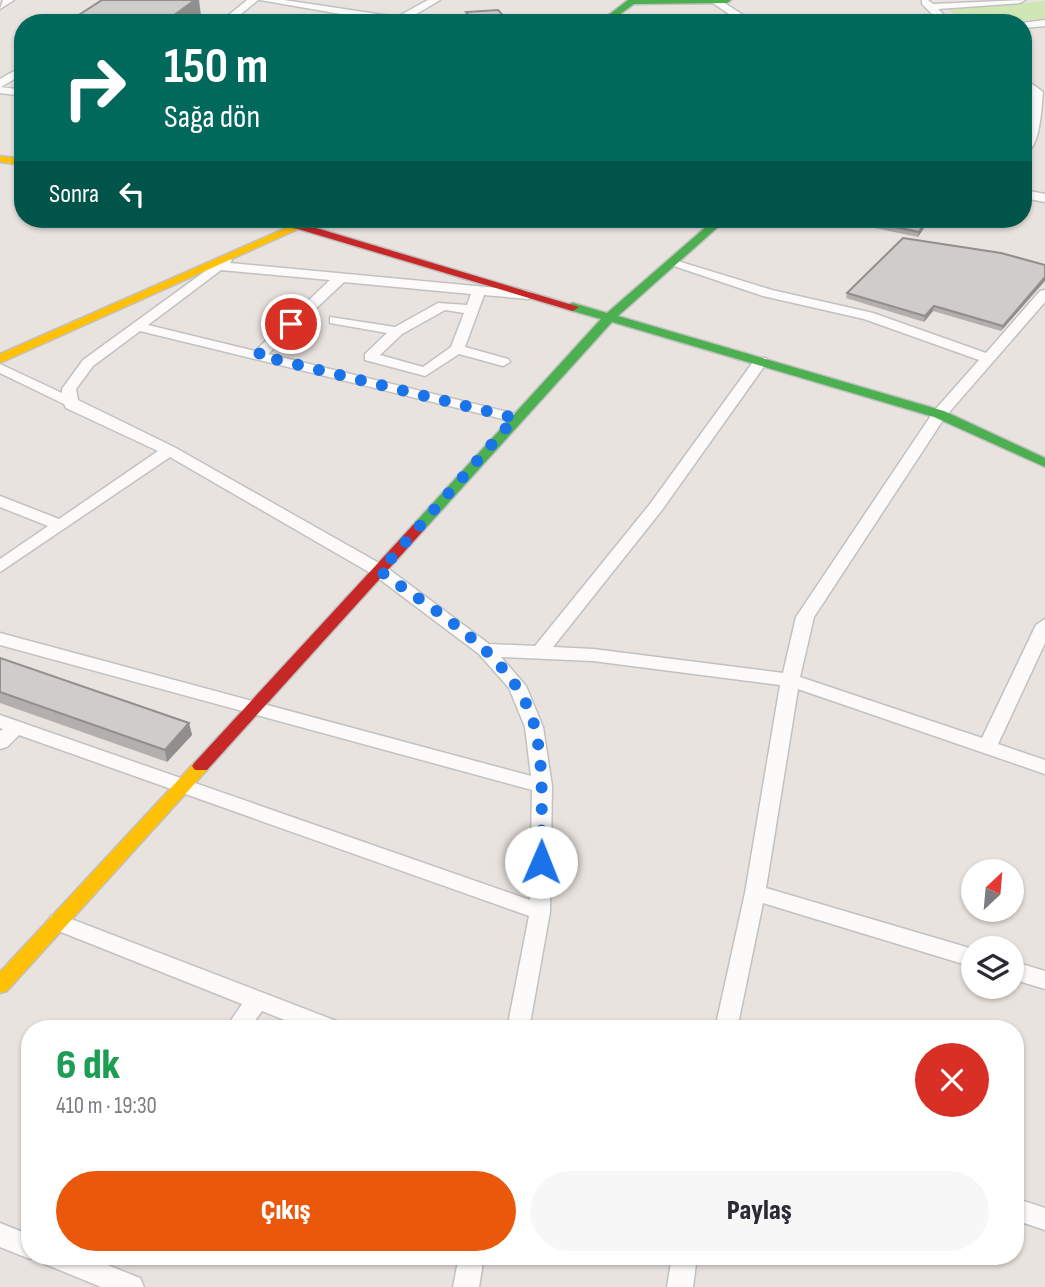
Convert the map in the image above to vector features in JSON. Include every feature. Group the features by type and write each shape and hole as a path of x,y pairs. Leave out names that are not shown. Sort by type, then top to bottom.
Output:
{"street":[{"path":"0,6 9,0"},
{"path":"235,14 253,0"},
{"path":"265,0 353,14"},
{"path":"410,14 435,0"},
{"path":"926,4 1020,0"},
{"path":"611,14 624,1"},
{"path":"596,14 624,1 721,1"},
{"path":"1032,120 1041,92"},
{"path":"0,359 287,228"},
{"path":"323,228 939,414 1045,463"},
{"path":"0,985 380,571 515,418 611,316 711,228"},
{"path":"71,405 69,389 88,363 140,327 237,252"},
{"path":"671,263 768,293 879,320 988,359"},
{"path":"218,267 542,296"},
{"path":"258,355 340,278"},
{"path":"472,310 443,306 397,331 370,357 425,372 457,349 472,310 479,291"},
{"path":"728,1020 755,892 790,680 805,617 939,414 1045,295"},
{"path":"335,320 397,331"},
{"path":"140,327 515,418"},
{"path":"457,349 503,362"},
{"path":"538,653 656,507 761,361"},
{"path":"0,368 71,405 169,450 380,571 485,650 517,686 534,727 542,786 540,912 520,1020"},
{"path":"0,567 169,450"},
{"path":"0,501 60,525"},
{"path":"987,747 1045,625"},
{"path":"0,639 542,786"},
{"path":"485,650 593,655 790,680 1045,767"},
{"path":"0,742 8,724 540,912"},
{"path":"755,892 961,954"},
{"path":"58,922 307,1020"},
{"path":"1024,974 1045,980"},
{"path":"243,1020 257,1001"},
{"path":"1024,1212 1045,1219"},
{"path":"0,1235 21,1243"},
{"path":"79,1265 131,1287"},
{"path":"466,1287 470,1265"},
{"path":"680,1287 684,1265"}],"green space":[{"path":"1045,1 1045,19 1032,20 1032,14 954,14 948,9"}],"building":[{"path":"102,0 195,0 176,14 80,14"},
{"path":"498,10 502,14 468,14 466,12"},
{"path":"900,228 921,228 919,232"},
{"path":"903,238 1001,253 1045,265 1045,277 1003,326 934,306 925,316 847,293"},
{"path":"0,658 189,723 165,750 0,692"}],"traffic: fast":[{"path":"635,2 727,0"},
{"path":"614,14 631,2"},
{"path":"418,528 611,316 711,228"},
{"path":"573,307 939,414 1045,463"}],"traffic: slow":[{"path":"0,159 14,161"},
{"path":"0,359 295,228"},
{"path":"0,985 201,766"}],"traffic: jam":[{"path":"306,228 573,307"},
{"path":"201,766 418,528"}],"route":[{"path":"291,324 258,355 515,418 380,571 485,650 517,686 534,727 542,786 541,862"}]}
